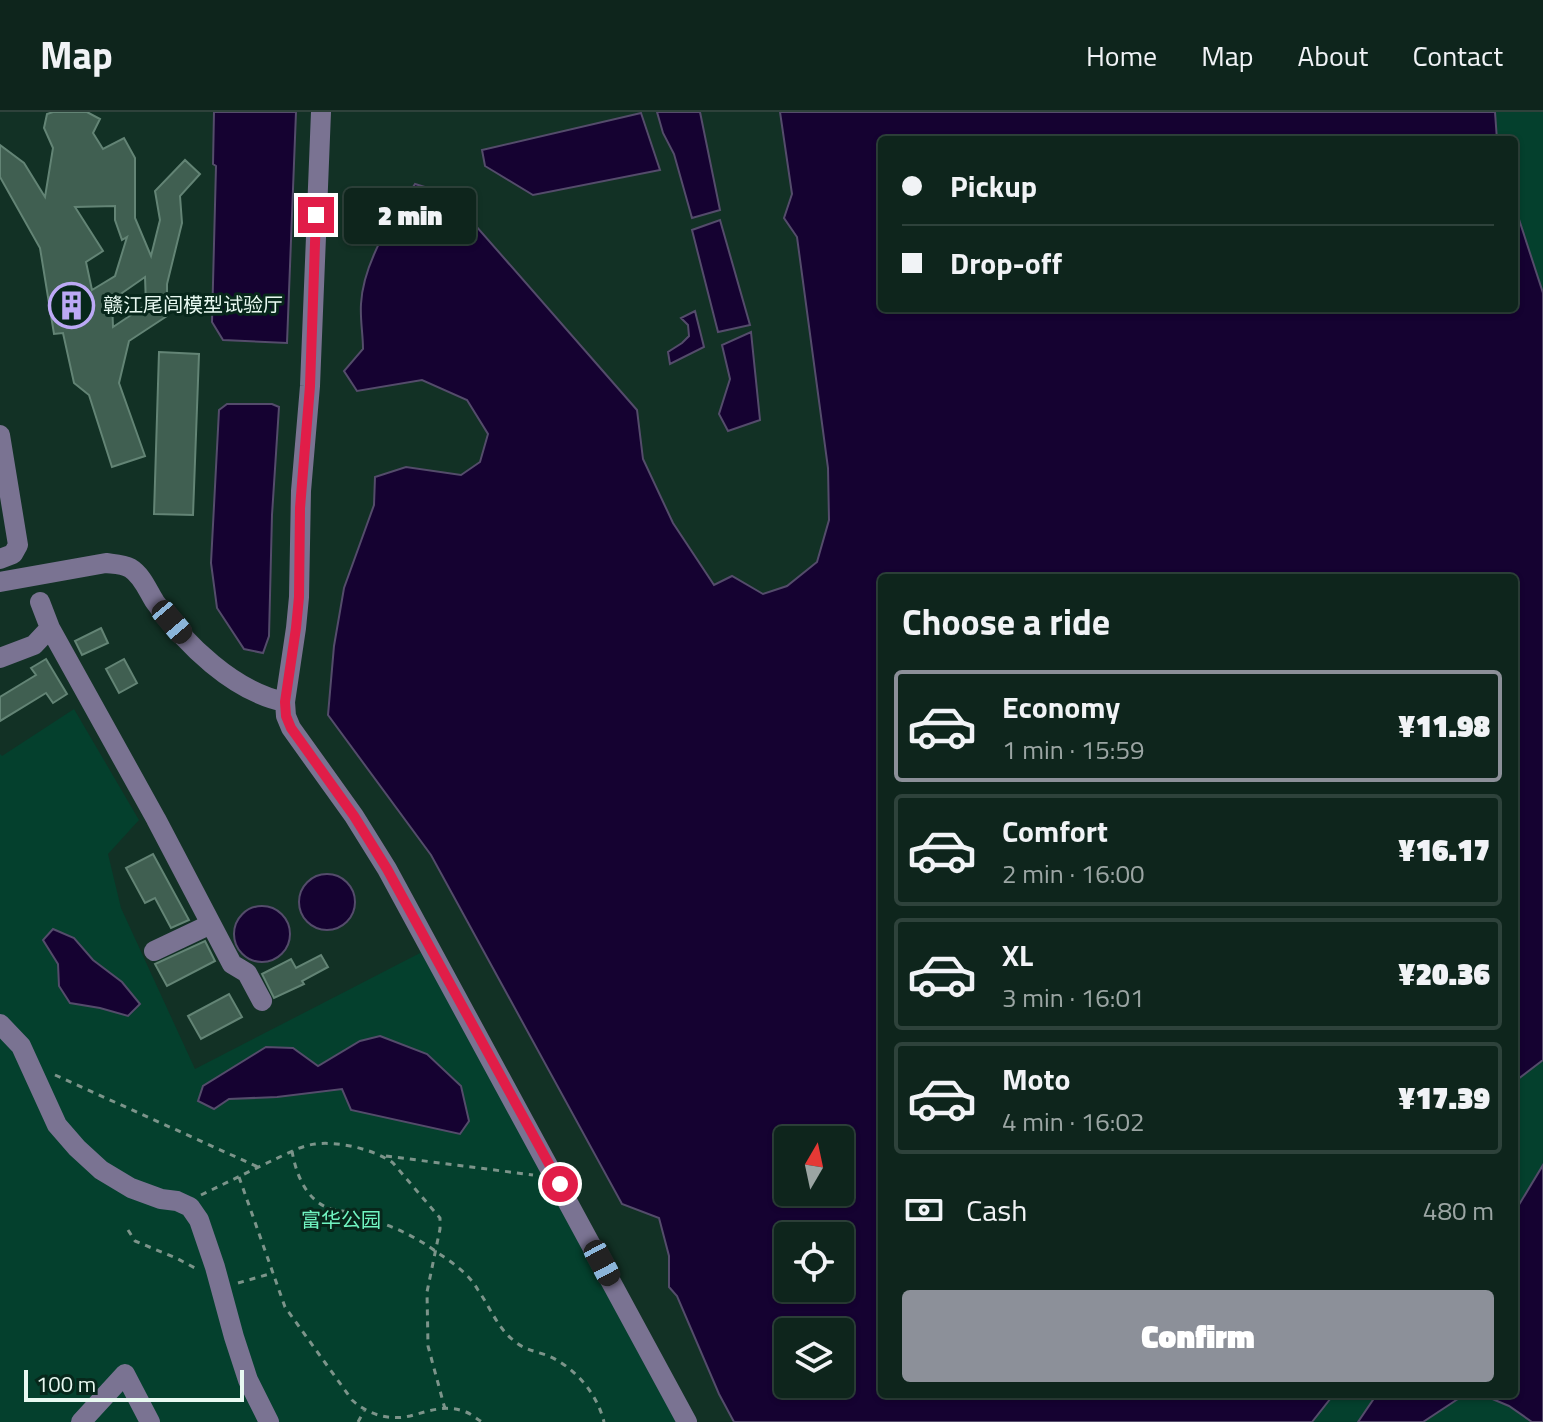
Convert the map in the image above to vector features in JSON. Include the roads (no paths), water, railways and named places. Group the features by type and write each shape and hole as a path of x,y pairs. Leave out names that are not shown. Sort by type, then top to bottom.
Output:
{"street":[{"path":"321,112 310,386 301,491 299,597 285,702 286,716 291,728 354,816 387,869 687,1422"},
{"path":"0,435 8,530 18,545 13,554 0,559"},
{"path":"0,582 106,563 131,568 187,640 222,672 253,692 285,702"},
{"path":"40,602 50,628 232,964 247,973 262,1001"},
{"path":"0,658 34,645 50,628"},
{"path":"154,951 211,924"},
{"path":"0,1024 21,1046 57,1125 77,1148 101,1170 131,1188 190,1207 199,1220 248,1380 269,1422"},
{"path":"81,1422 125,1374 150,1422"}],"place":[{"name":"赣江尾闾模型试验厅","path":"72,305"}],"park label":[{"name":"富华公园","path":"341,1220"}]}
